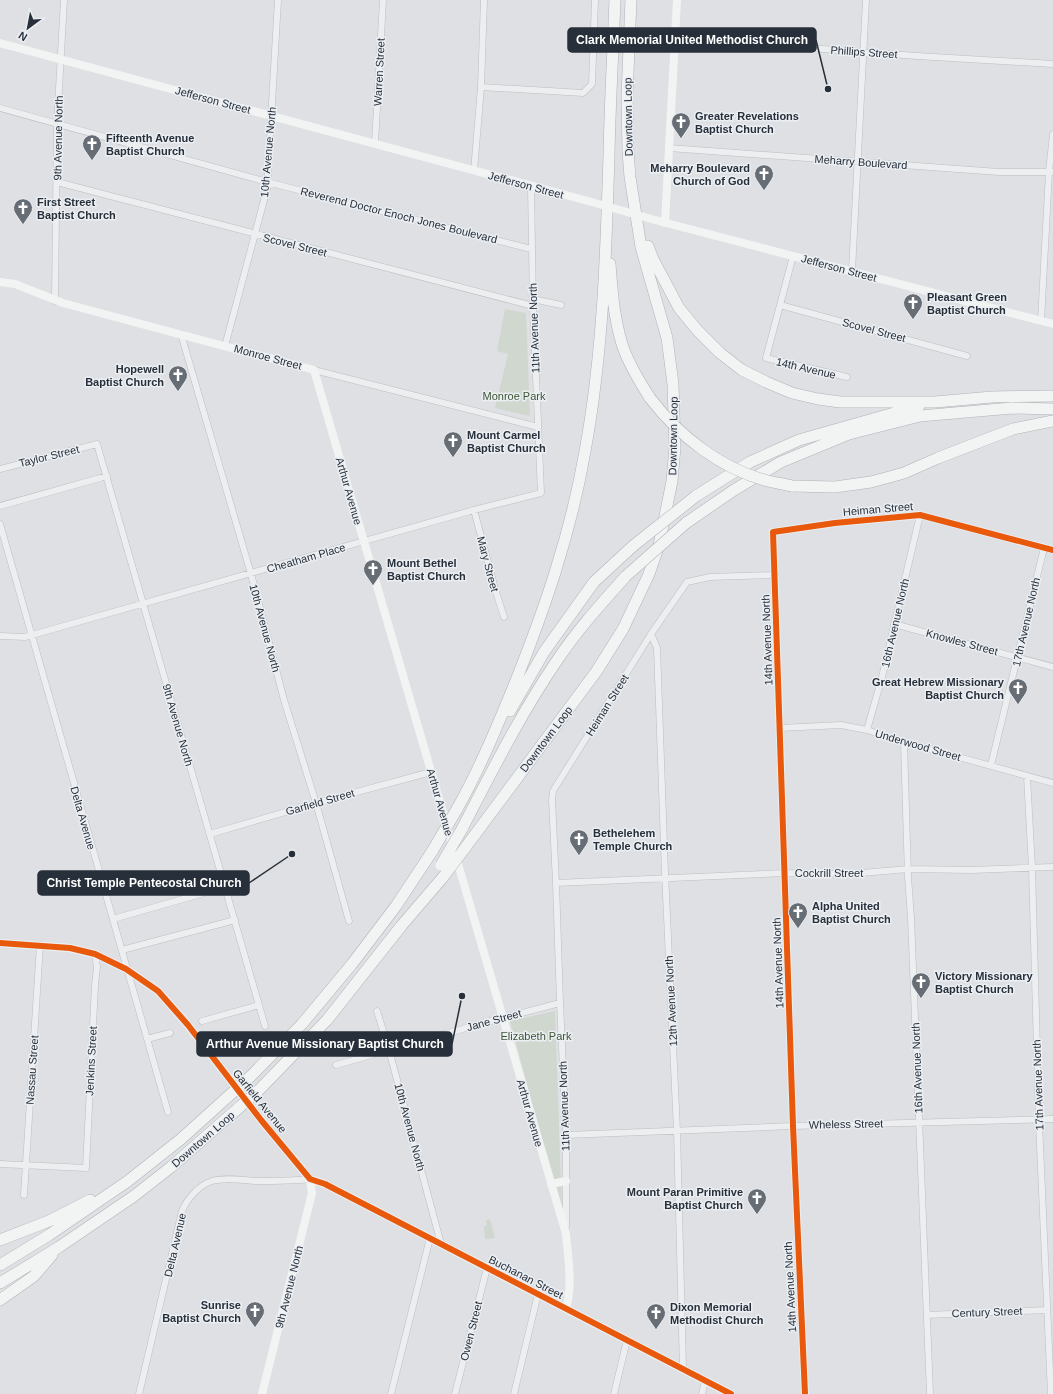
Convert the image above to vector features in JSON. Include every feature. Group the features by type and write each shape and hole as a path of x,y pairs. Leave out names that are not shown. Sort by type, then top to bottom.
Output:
{"highway":[{"name":"Downtown Loop","path":"0,1265 49,1235 128,1181 181,1139 253,1074 302,1024 372,940 396,906 433,850 475,776 488,749 528,652 550,590 566,534 585,451 595,386 607,230 615,0"},
{"name":"Downtown Loop","path":"0,1283 59,1247 134,1196 177,1162 258,1091 327,1020 443,871 465,848 596,672 623,630 632,612 649,574 659,545 668,501 675,447 673,384 667,338 642,247 630,177 627,96 631,0"},
{"path":"637,217 653,259 679,308 698,331 720,353 742,370 766,382 792,393 840,402 935,402 992,397 1053,396"},
{"path":"607,230 614,309 622,344 635,375 663,415 687,438 713,456 740,471 768,481 792,486 835,487 871,482 904,473 1013,429 1053,421"},
{"path":"488,749 548,645 594,582 633,546 696,496 750,462 799,440 935,402"},
{"path":"443,871 462,829 528,705 558,658 592,614 626,576 686,523 734,490 780,462 850,434 920,416 1012,408 1053,409"},
{"path":"0,1240 49,1221 128,1181"},
{"path":"0,1300 34,1276 59,1247"}],"street":[{"name":"9th Avenue North","path":"55,301 57,124 64,0"},
{"name":"10th Avenue North","path":"225,346 268,189 267,182 278,0"},
{"name":"Warren Street","path":"375,143 383,0"},
{"path":"474,171 481,87 484,0"},
{"path":"481,87 583,93 592,84 595,0"},
{"path":"665,223 677,0"},
{"path":"852,271 866,0"},
{"name":"Phillips Street","path":"676,38 1053,64"},
{"name":"Jefferson Street","path":"0,43 375,143 474,171 588,200 665,223 1053,324"},
{"name":"Reverend Doctor Enoch Jones Boulevard","path":"0,108 267,182 531,248"},
{"path":"1041,320 1053,134"},
{"name":"Meharry Boulevard","path":"669,148 999,172 1051,172"},
{"name":"Scovel Street","path":"57,182 533,306"},
{"name":"11th Avenue North","path":"531,186 531,248 541,493"},
{"path":"780,305 793,256"},
{"name":"Monroe Street","path":"0,282 15,284 55,301 314,370 538,427"},
{"path":"533,299 561,305"},
{"name":"Scovel Street","path":"780,305 967,356"},
{"name":"14th Avenue","path":"780,305 766,358 847,377"},
{"name":"10th Avenue North","path":"181,334 251,574 284,700 316,803 349,921"},
{"name":"Arthur Avenue","path":"314,370 566,1234"},
{"name":"9th Avenue North","path":"97,444 235,920 264,1026"},
{"name":"Taylor Street","path":"0,469 97,444"},
{"path":"0,506 107,476"},
{"name":"Cheatham Place","path":"0,636 25,637 474,510 541,493"},
{"name":"Mary Street","path":"474,510 504,618"},
{"name":"Heiman Street","path":"773,532 835,523 920,515 1053,550"},
{"name":"16th Avenue North","path":"867,730 882,678 920,515"},
{"name":"Delta Avenue","path":"0,524 168,1112"},
{"name":"14th Avenue North","path":"773,532 793,1126 805,1394"},
{"name":"17th Avenue North","path":"991,765 1044,548"},
{"name":"Heiman Street","path":"558,783 651,634 686,582 710,577 775,575"},
{"name":"Knowles Street","path":"894,624 1053,667"},
{"name":"12th Avenue North","path":"651,634 657,648 676,1131 683,1369"},
{"name":"Underwood Street","path":"780,728 841,725 867,730 904,742 1053,783"},
{"name":"16th Avenue North","path":"904,742 930,1394"},
{"name":"Garfield Street","path":"210,834 316,803 431,772"},
{"name":"17th Avenue North","path":"1027,776 1032,868 1039,1119 1051,1394"},
{"name":"11th Avenue North","path":"558,783 553,791 552,800 566,1135 566,1234 571,1286 566,1309"},
{"name":"Cockrill Street","path":"556,883 785,873 850,874 908,869 971,870 1053,867"},
{"path":"113,919 225,887"},
{"path":"122,950 235,920"},
{"path":"0,944 40,945 70,948 95,954 126,969"},
{"name":"Nassau Street","path":"24,1194 40,945"},
{"name":"Jenkins Street","path":"26,1165 86,1168 97,967 95,954"},
{"name":"Garfield Avenue","path":"126,969 158,991 188,1025 224,1074 310,1179"},
{"name":"Jane Street","path":"336,1066 560,1003"},
{"path":"202,1021 259,1005"},
{"name":"10th Avenue North","path":"377,1011 442,1244"},
{"path":"147,1039 170,1033"},
{"name":"Wheless Street","path":"566,1135 793,1126 1053,1119"},
{"path":"0,1164 26,1165"},
{"name":"9th Avenue North","path":"262,1394 312,1193 310,1179"},
{"name":"Delta Avenue","path":"139,1394 182,1211 188,1201 200,1188 211,1181 287,1181 310,1179"},
{"name":"Buchanan Street","path":"310,1179 325,1184 731,1394"},
{"path":"551,1184 566,1181"},
{"path":"392,1394 430,1238"},
{"name":"Owen Street","path":"455,1394 487,1268"},
{"path":"514,1394 538,1294"},
{"name":"Century Street","path":"927,1314 1047,1310"},
{"path":"614,1394 626,1340"},
{"path":"702,1394 705,1381"}],"green space":[{"name":"Monroe Park","path":"505,309 526,313 530,416 495,408 508,354 497,351"},
{"name":"Elizabeth Park","path":"555,1011 562,1214 510,1021"},
{"path":"490,1219 495,1238 485,1239 484,1226 487,1226 486,1220"}],"cycle path":[{"path":"805,1394 793,1126 773,532 835,523 920,515 1053,550"},
{"path":"0,943 70,948 95,954 126,969 158,991 188,1025 261,1120 310,1179 325,1184 731,1394"}],"place":[{"name":"Clark Memorial United Methodist Church","path":"828,89"},
{"name":"Greater Revelations Baptist Church","path":"681,139"},
{"name":"Fifteenth Avenue Baptist Church","path":"92,161"},
{"name":"Meharry Boulevard Church of God","path":"764,191"},
{"name":"First Street Baptist Church","path":"23,225"},
{"name":"Pleasant Green Baptist Church","path":"913,320"},
{"name":"Hopewell Baptist Church","path":"178,392"},
{"name":"Mount Carmel Baptist Church","path":"453,458"},
{"name":"Mount Bethel Baptist Church","path":"373,586"},
{"name":"Great Hebrew Missionary Baptist Church","path":"1018,705"},
{"name":"Christ Temple Pentecostal Church","path":"292,854"},
{"name":"Bethelehem Temple Church","path":"579,856"},
{"name":"Alpha United Baptist Church","path":"798,929"},
{"name":"Arthur Avenue Missionary Baptist Church","path":"462,996"},
{"name":"Victory Missionary Baptist Church","path":"921,999"},
{"name":"Mount Paran Primitive Baptist Church","path":"757,1215"},
{"name":"Sunrise Baptist Church","path":"255,1328"},
{"name":"Dixon Memorial Methodist Church","path":"656,1330"}]}
